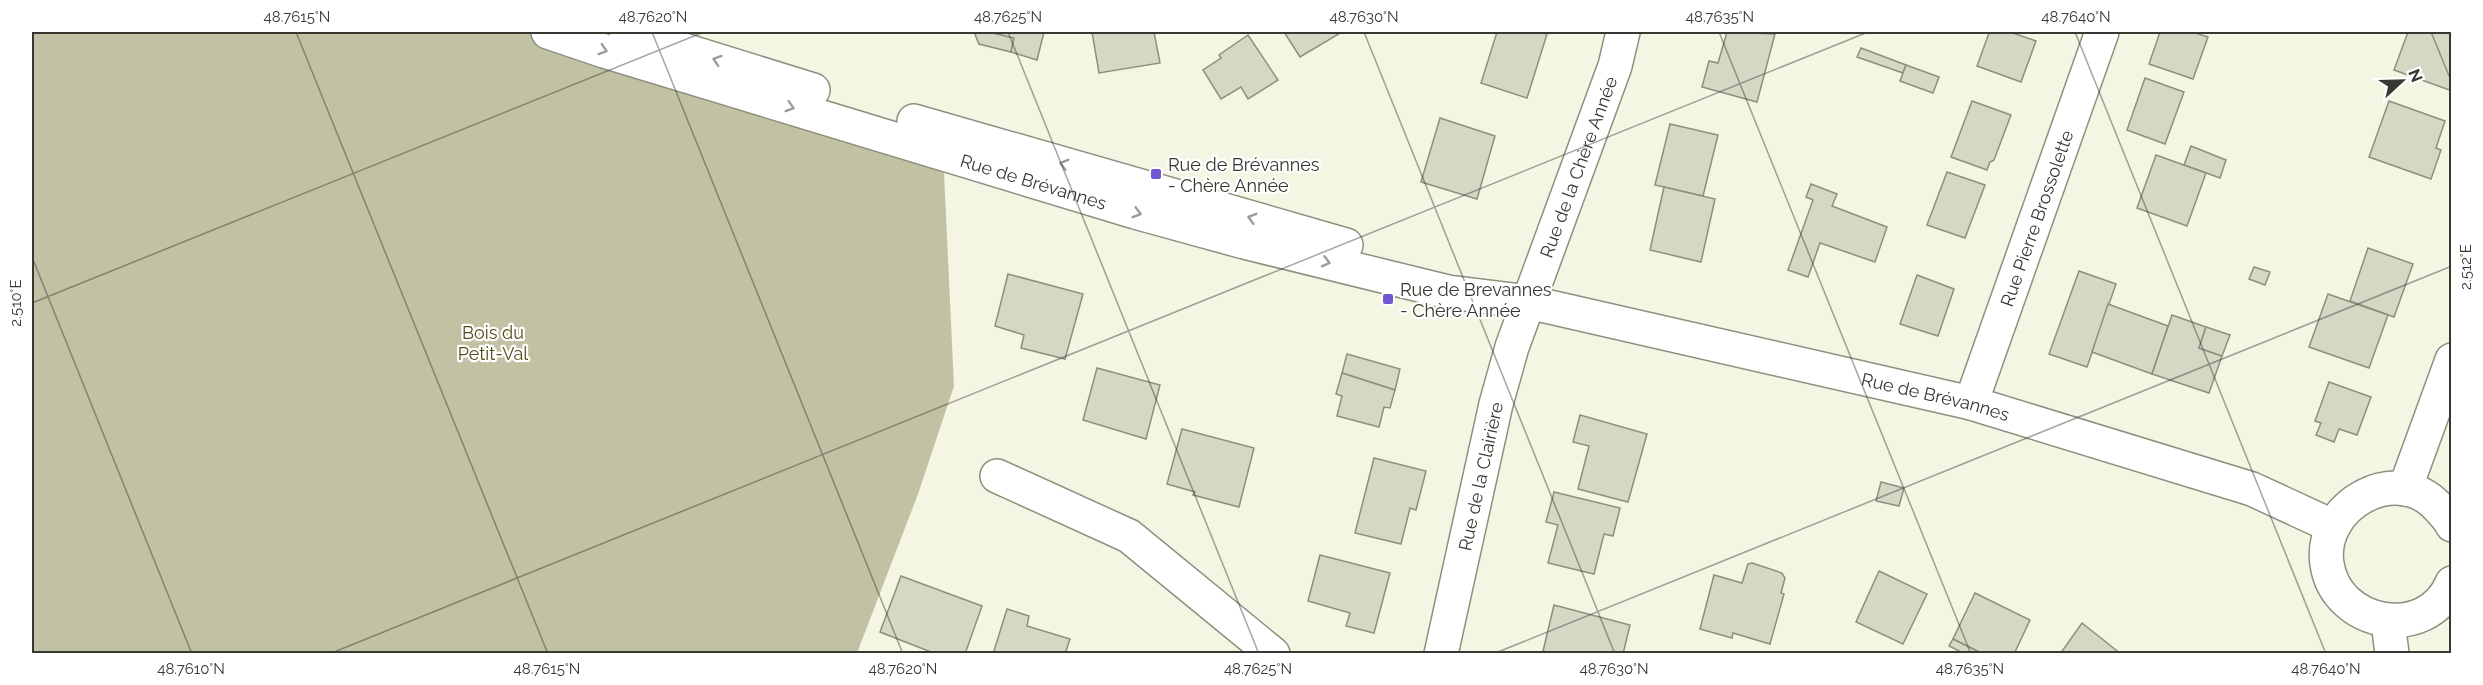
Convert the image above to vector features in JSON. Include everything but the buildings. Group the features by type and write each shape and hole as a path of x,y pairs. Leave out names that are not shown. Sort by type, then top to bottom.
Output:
{"street":[{"name":"Rue de Brévannes","path":"548,32 669,48"},
{"name":"Rue de Brévannes","path":"626,32 1124,209 1244,242 1448,292 1528,302 1971,403 2252,489 2332,526"},
{"name":"Rue de la Chère Année","path":"1528,302 1615,66 1623,32"},
{"name":"Rue Pierre Brossolette","path":"1971,403 2102,32"},
{"name":"Rue de la Clairière","path":"1441,654 1496,404 1528,302"},
{"path":"2405,489 2451,360"},
{"path":"997,476 1129,536 1273,654"},
{"path":"2451,521 2433,502 2405,489 2378,489 2360,496 2345,508 2332,526 2327,543 2326,564 2333,585 2345,602 2363,614 2388,621 2421,615 2437,604 2451,583"},
{"path":"2388,621 2392,654"}],"green space":[{"name":"Bois du Petit-Val","path":"32,32 552,32 943,153 954,386 918,494 857,653 32,653"}],"place":[{"name":"Rue de Brévannes - Chère Année","path":"1156,174"},
{"name":"Rue de Brevannes - Chère Année","path":"1388,299"}]}
